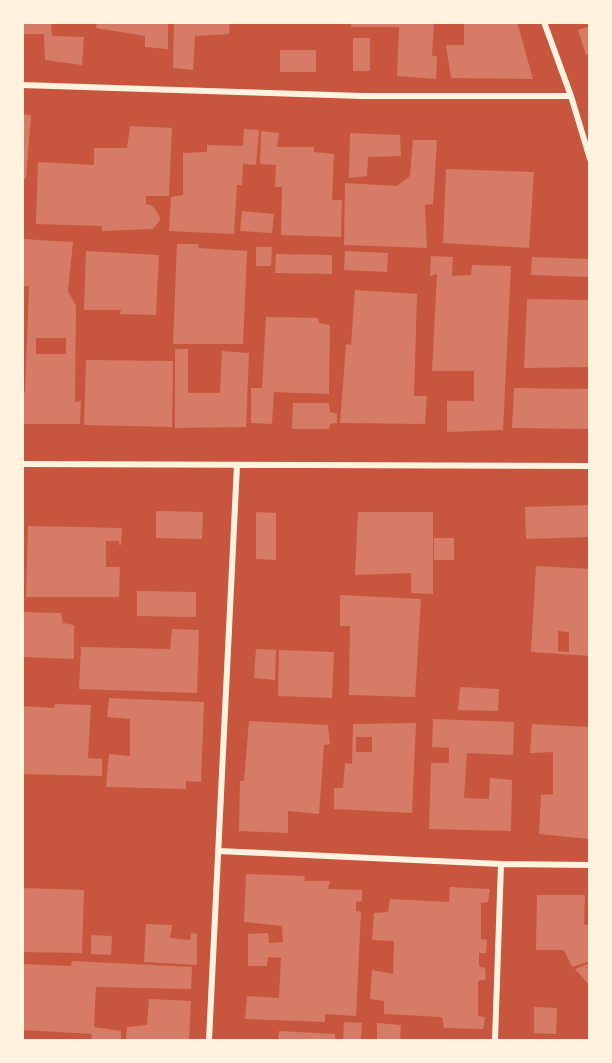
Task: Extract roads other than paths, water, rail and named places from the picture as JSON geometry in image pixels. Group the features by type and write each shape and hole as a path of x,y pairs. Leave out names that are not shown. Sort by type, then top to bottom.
{"street":[{"path":"544,22 571,96 590,159"},
{"path":"22,85 362,96 571,96"},
{"path":"22,464 590,466"},
{"path":"209,1041 237,465"},
{"path":"219,851 501,864 590,865"},
{"path":"495,1041 501,864"}]}
